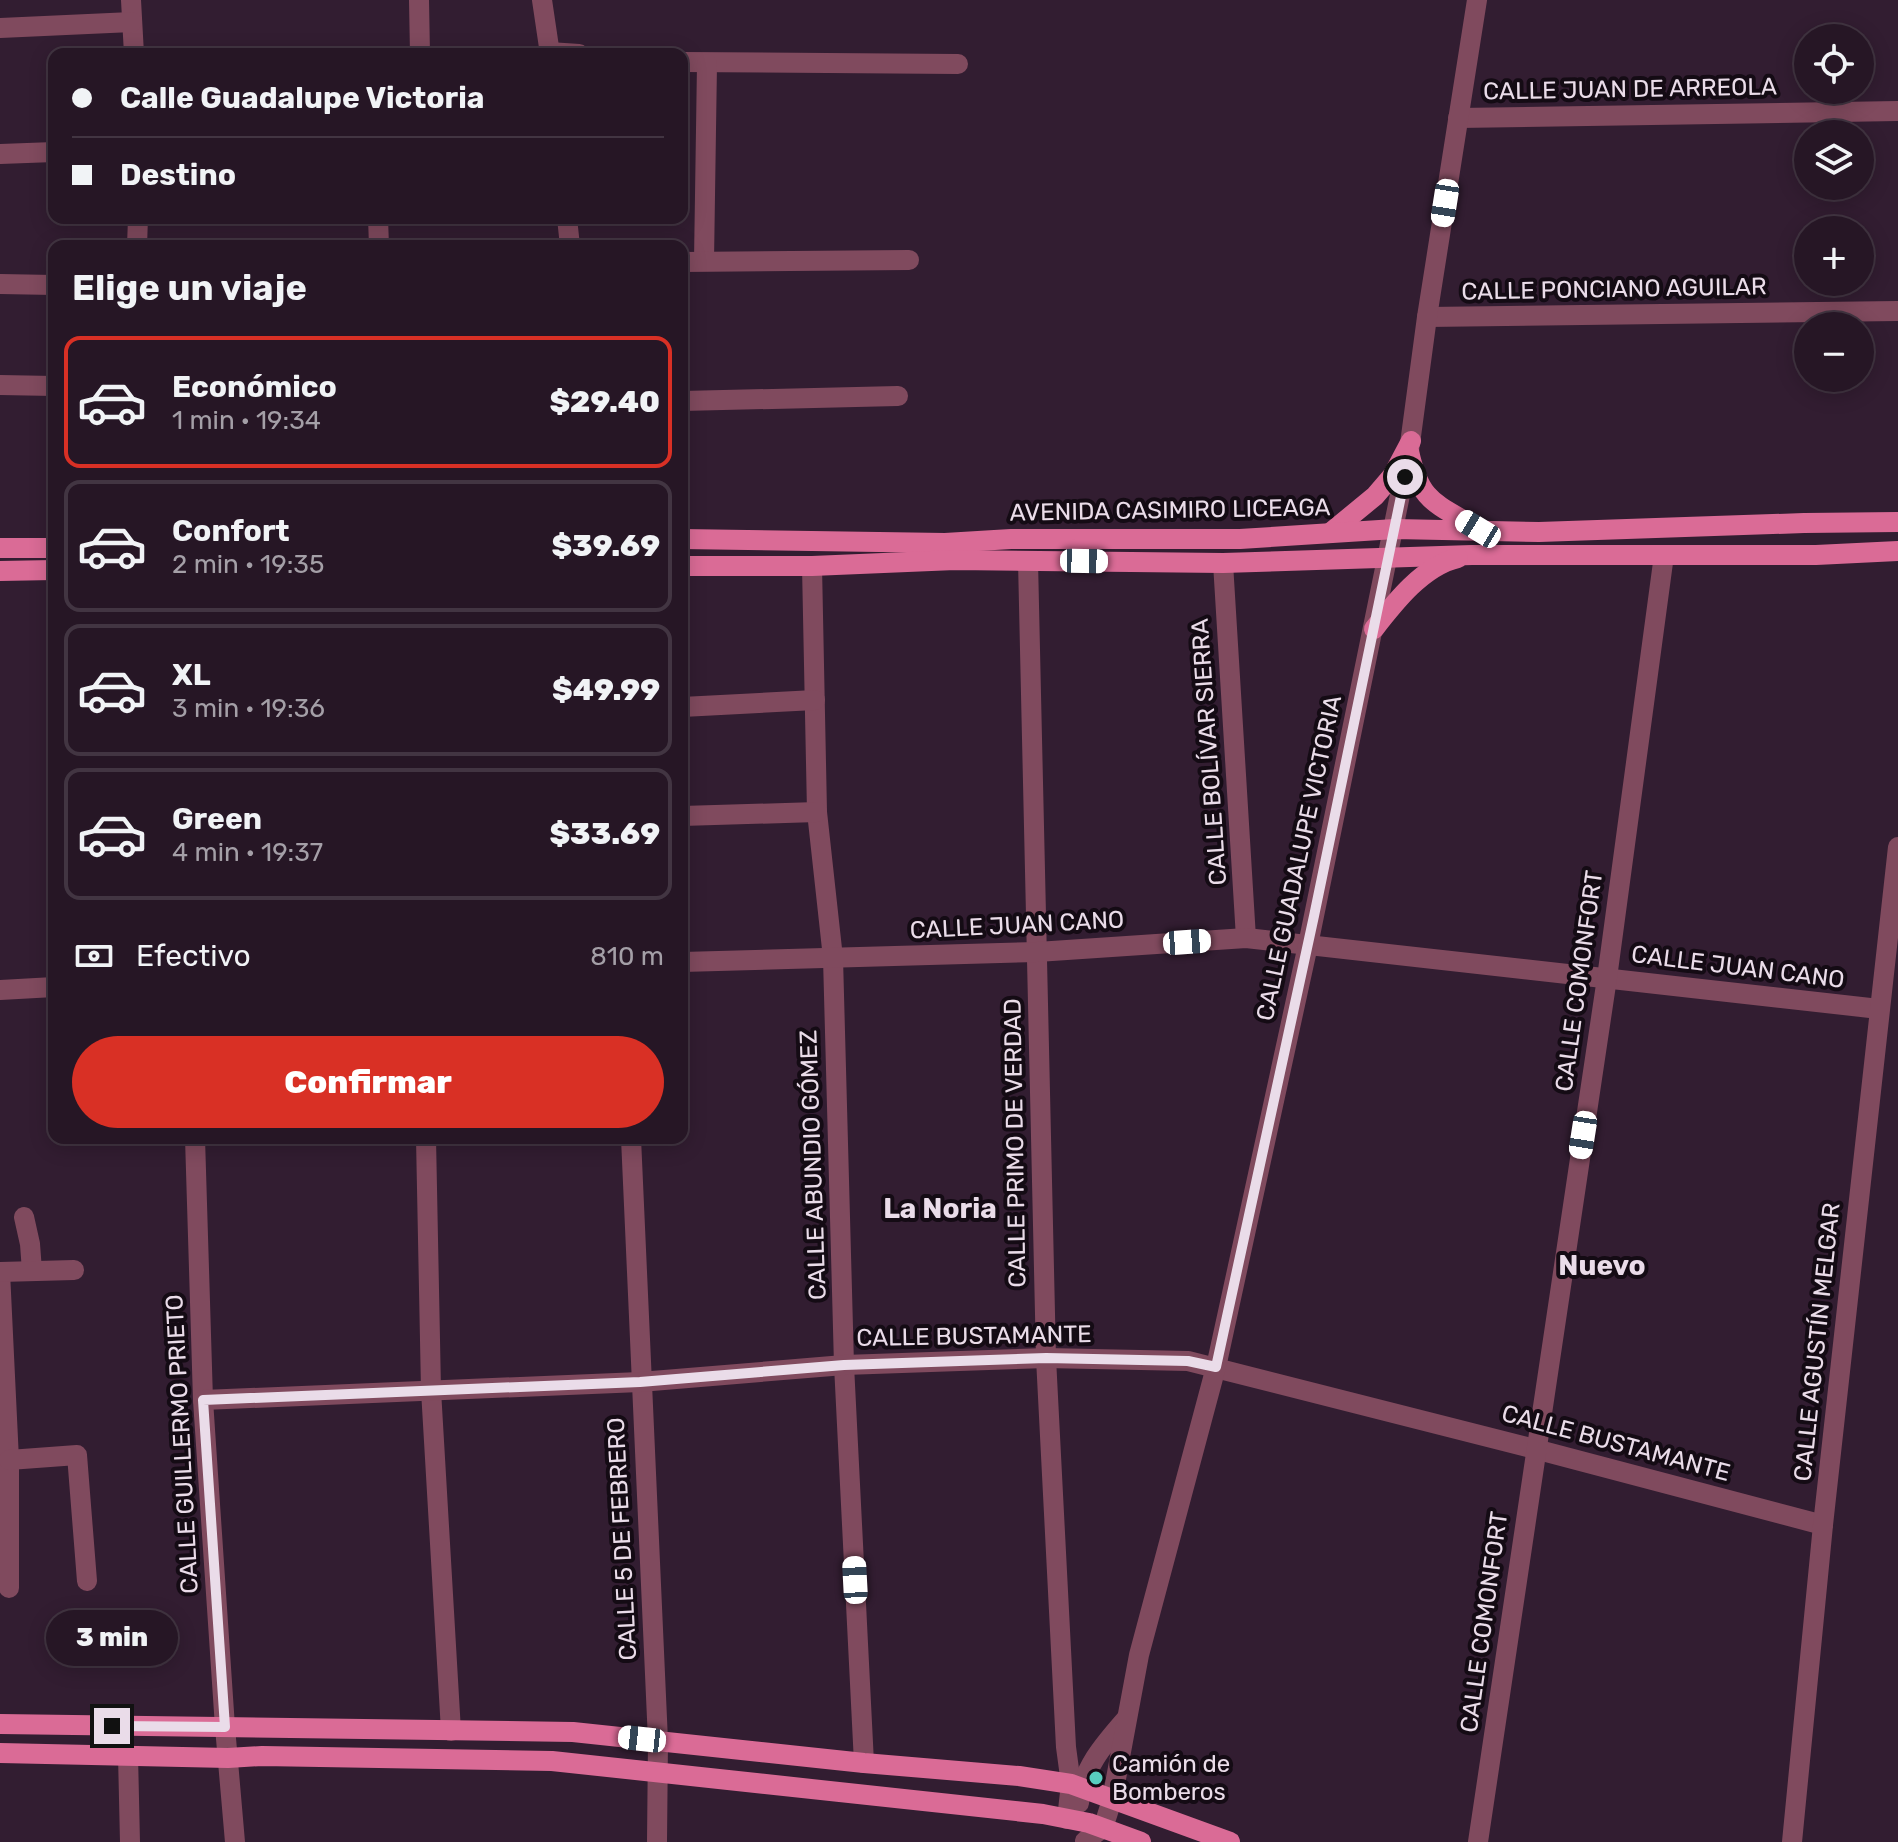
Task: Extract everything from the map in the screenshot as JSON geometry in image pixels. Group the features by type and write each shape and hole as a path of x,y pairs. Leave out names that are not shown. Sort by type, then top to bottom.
{"main road":[{"path":"1410,446 1415,479 1429,499 1478,529"},
{"path":"1330,533 1375,496 1393,475 1410,446"},
{"name":"AVENIDA CASIMIRO LICEAGA","path":"688,539 945,543 1026,538 1240,539 1395,529 1539,532 1898,522"},
{"path":"0,548 48,548"},
{"name":"AVENIDA CASIMIRO LICEAGA","path":"688,566 812,566 955,560 1223,563 1389,556 1816,555 1898,551"},
{"path":"1374,629 1396,599 1417,582 1451,560 1472,555"},
{"path":"0,571 48,570"},
{"path":"0,1724 573,1732 1019,1776 1076,1786 1230,1842"},
{"path":"0,1753 552,1761 1043,1814 1079,1831 1103,1828 1141,1842"}],"street":[{"path":"131,0 134,48"},
{"path":"419,0 420,48"},
{"path":"542,0 548,48"},
{"name":"CALLE GUADALUPE VICTORIA","path":"1103,1828 1112,1800 1139,1655 1216,1367 1395,529 1477,0"},
{"path":"0,28 132,22"},
{"path":"688,62 958,64"},
{"path":"704,261 707,64"},
{"name":"CALLE JUAN DE ARREOLA","path":"1458,118 1898,111"},
{"path":"0,154 48,152"},
{"path":"688,262 909,260"},
{"path":"0,284 48,285"},
{"name":"CALLE PONCIANO AGUILAR","path":"1427,317 1898,311"},
{"path":"0,385 48,386"},
{"path":"688,401 898,396"},
{"name":"CALLE COMONFORT","path":"1478,1842 1607,978 1664,555"},
{"name":"CALLE PRIMO DE VERDAD","path":"1028,561 1046,1358 1066,1747 1076,1786"},
{"name":"CALLE BOLÍVAR SIERRA","path":"1223,563 1246,938"},
{"name":"CALLE ABUNDIO GÓMEZ","path":"812,566 817,812 833,958 844,1365 864,1763"},
{"path":"688,707 815,700"},
{"path":"688,816 817,812"},
{"name":"CALLE AGUSTÍN MELGAR","path":"1792,1842 1823,1525 1898,847"},
{"name":"CALLE JUAN CANO","path":"688,962 1037,952 1246,938 1879,1009"},
{"path":"0,990 48,987"},
{"name":"CALLE GUILLERMO PRIETO","path":"195,1144 203,1400 235,1842"},
{"path":"426,1144 431,1390 451,1731"},
{"name":"CALLE 5 DE FEBRERO","path":"631,1144 658,1741 657,1842"},
{"path":"24,1217 32,1271"},
{"path":"9,1588 9,1460 0,1272 74,1270"},
{"name":"CALLE BUSTAMANTE","path":"203,1400 640,1382 844,1365 1046,1358 1188,1361 1823,1525"},
{"path":"9,1460 77,1455 87,1581"},
{"path":"1079,1831 1076,1786 1099,1749 1126,1719"},
{"path":"128,1755 130,1842"}],"place":[{"name":"Camión de Bomberos","path":"1096,1778"}],"district":[{"name":"La Noria","path":"940,1208"},
{"name":"Nuevo","path":"1602,1265"}],"route":[{"path":"112,1726 225,1727 203,1400 640,1382 844,1365 1046,1358 1188,1361 1216,1367 1405,477"}]}
